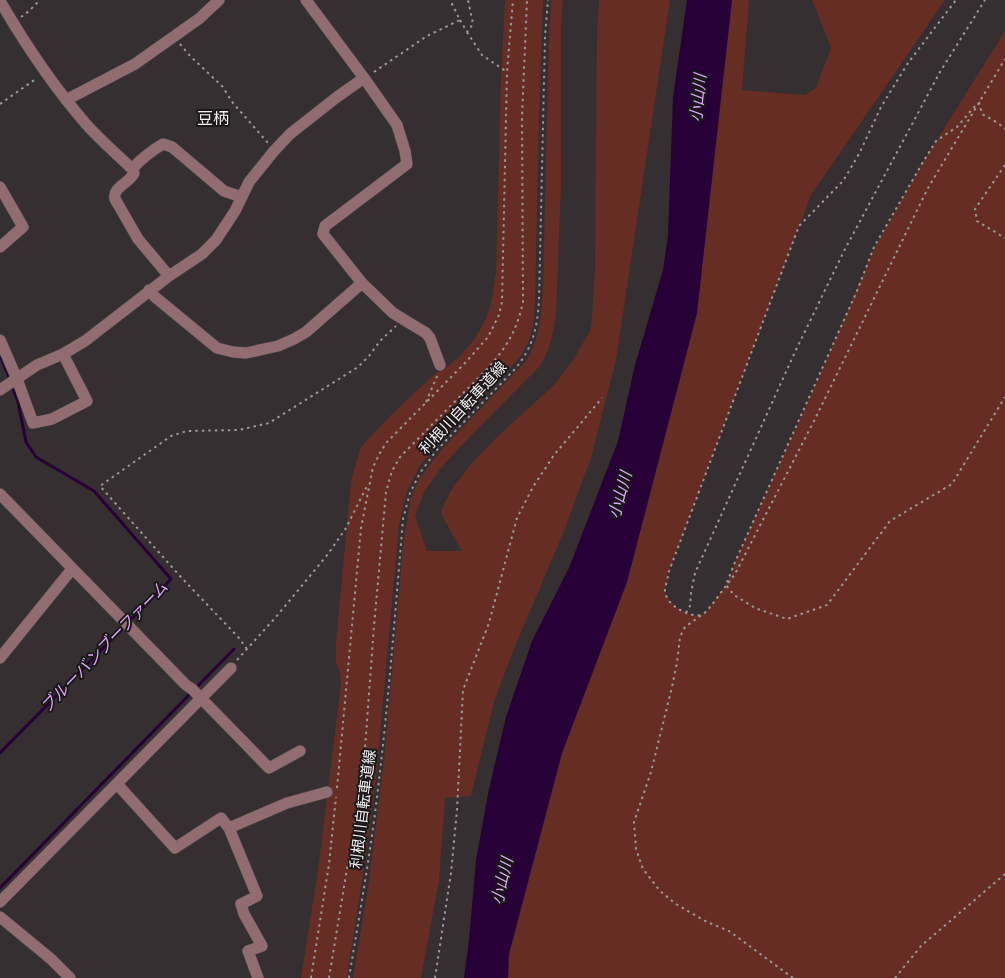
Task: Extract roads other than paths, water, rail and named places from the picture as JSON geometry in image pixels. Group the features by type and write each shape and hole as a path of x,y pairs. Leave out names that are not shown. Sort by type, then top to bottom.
{"street":[{"path":"66,100 135,64 200,18 219,0"},
{"path":"306,0 397,126 405,151 406,164 325,226 323,234 362,283 393,313 430,338 440,364"},
{"path":"0,1 46,73 66,100 86,125 132,169 133,176 116,190 114,194 115,199 138,239 169,276"},
{"path":"0,390 37,365 63,354 84,341 149,290 209,248 235,210 250,182 274,151 290,134 364,78"},
{"path":"132,169 139,161 163,144 172,147 224,191 242,197"},
{"path":"0,187 23,227 0,247"},
{"path":"149,290 217,348 246,354 278,346 306,332 362,283"},
{"path":"0,340 33,423 52,420 87,402 63,354"},
{"path":"0,494 186,686 192,689 269,768 300,751"},
{"path":"0,658 72,569"},
{"path":"0,902 231,668"},
{"path":"117,784 175,848 221,818 229,828 257,896 241,904 244,914 262,946 248,951 258,978"},
{"path":"229,828 287,803 327,792"},
{"path":"0,918 51,959 70,978"}],"water":[{"name":"小山川","path":"687,0 732,0 697,313 627,582 562,753 509,954 508,978 464,978 476,860 489,789 506,717 532,641 569,568 618,441 635,365 663,270 668,235 673,97"}],"waterway":[{"name":"ブルーバンブーファーム","path":"0,355 10,380"},
{"name":"ブルーバンブーファーム","path":"0,753 171,579 94,491 36,457 26,442 18,402 12,386"},
{"path":"0,888 234,649"}],"district":[{"name":"豆柄","path":"213,118"}]}
